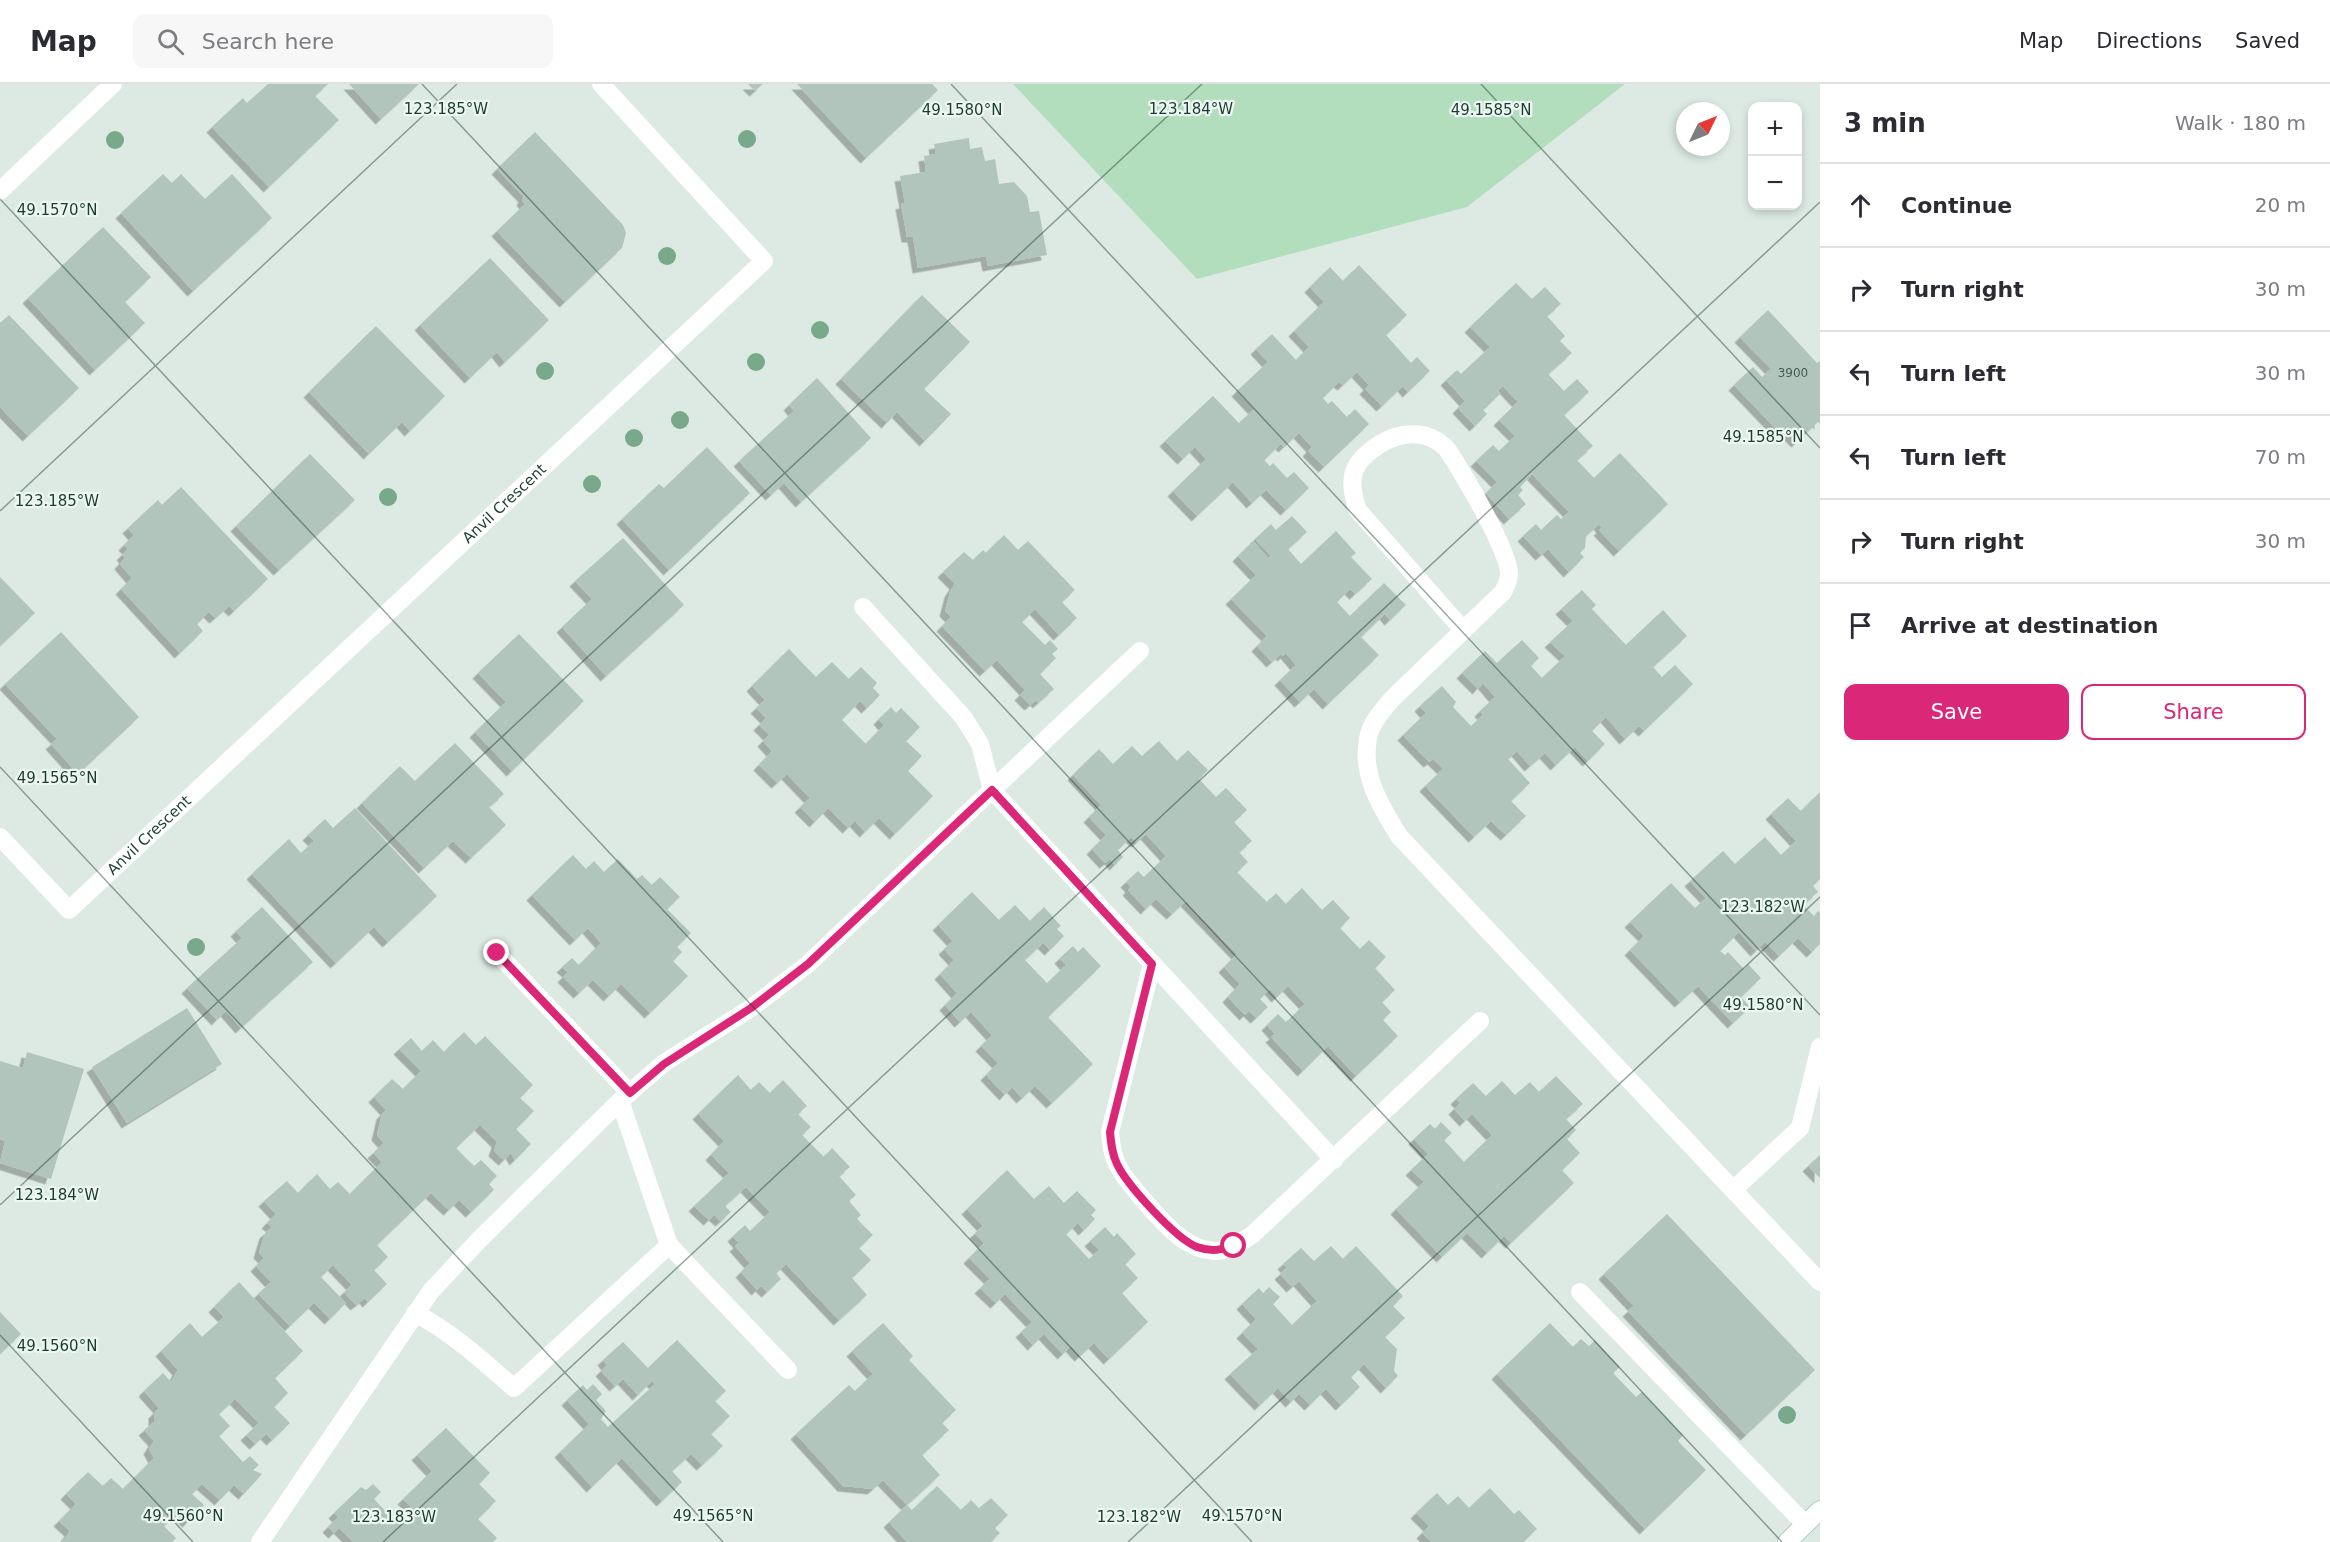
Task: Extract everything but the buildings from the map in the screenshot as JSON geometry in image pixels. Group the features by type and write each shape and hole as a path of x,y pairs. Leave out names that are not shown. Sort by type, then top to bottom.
{"street":[{"path":"0,191 113,84"},
{"name":"Anvil Crescent","path":"0,837 69,910 764,261 601,84"},
{"path":"1463,630 1357,509 1352,487 1354,470 1363,457 1394,436 1411,434 1427,436 1440,442 1447,450 1458,466 1504,554 1510,572 1509,581 1503,592 1392,699 1378,717 1368,738 1369,780 1380,806 1399,836 1820,1282"},
{"path":"863,607 964,718 980,744 992,790 1334,1160"},
{"path":"260,1542 431,1291 478,1241 625,1097 664,1064 751,1008 808,964 1140,651"},
{"path":"497,953 625,1097 669,1245 788,1370"},
{"path":"1152,964 1110,1132 1111,1147 1116,1162 1126,1179 1183,1240 1197,1247 1216,1251 1234,1246 1252,1235 1480,1021"},
{"path":"1733,1190 1800,1128 1820,1047"},
{"path":"416,1313 462,1342 514,1388 669,1245"},
{"path":"1580,1292 1805,1524"},
{"path":"1787,1542 1820,1510"}],"green space":[{"path":"1013,84 1625,84 1467,207 1197,279"}],"route":[{"path":"497,953 630,1093 664,1064 751,1008 808,964 992,790 1152,964 1110,1132 1111,1147 1116,1162 1126,1179 1183,1240 1197,1247 1216,1251 1234,1246"}]}
